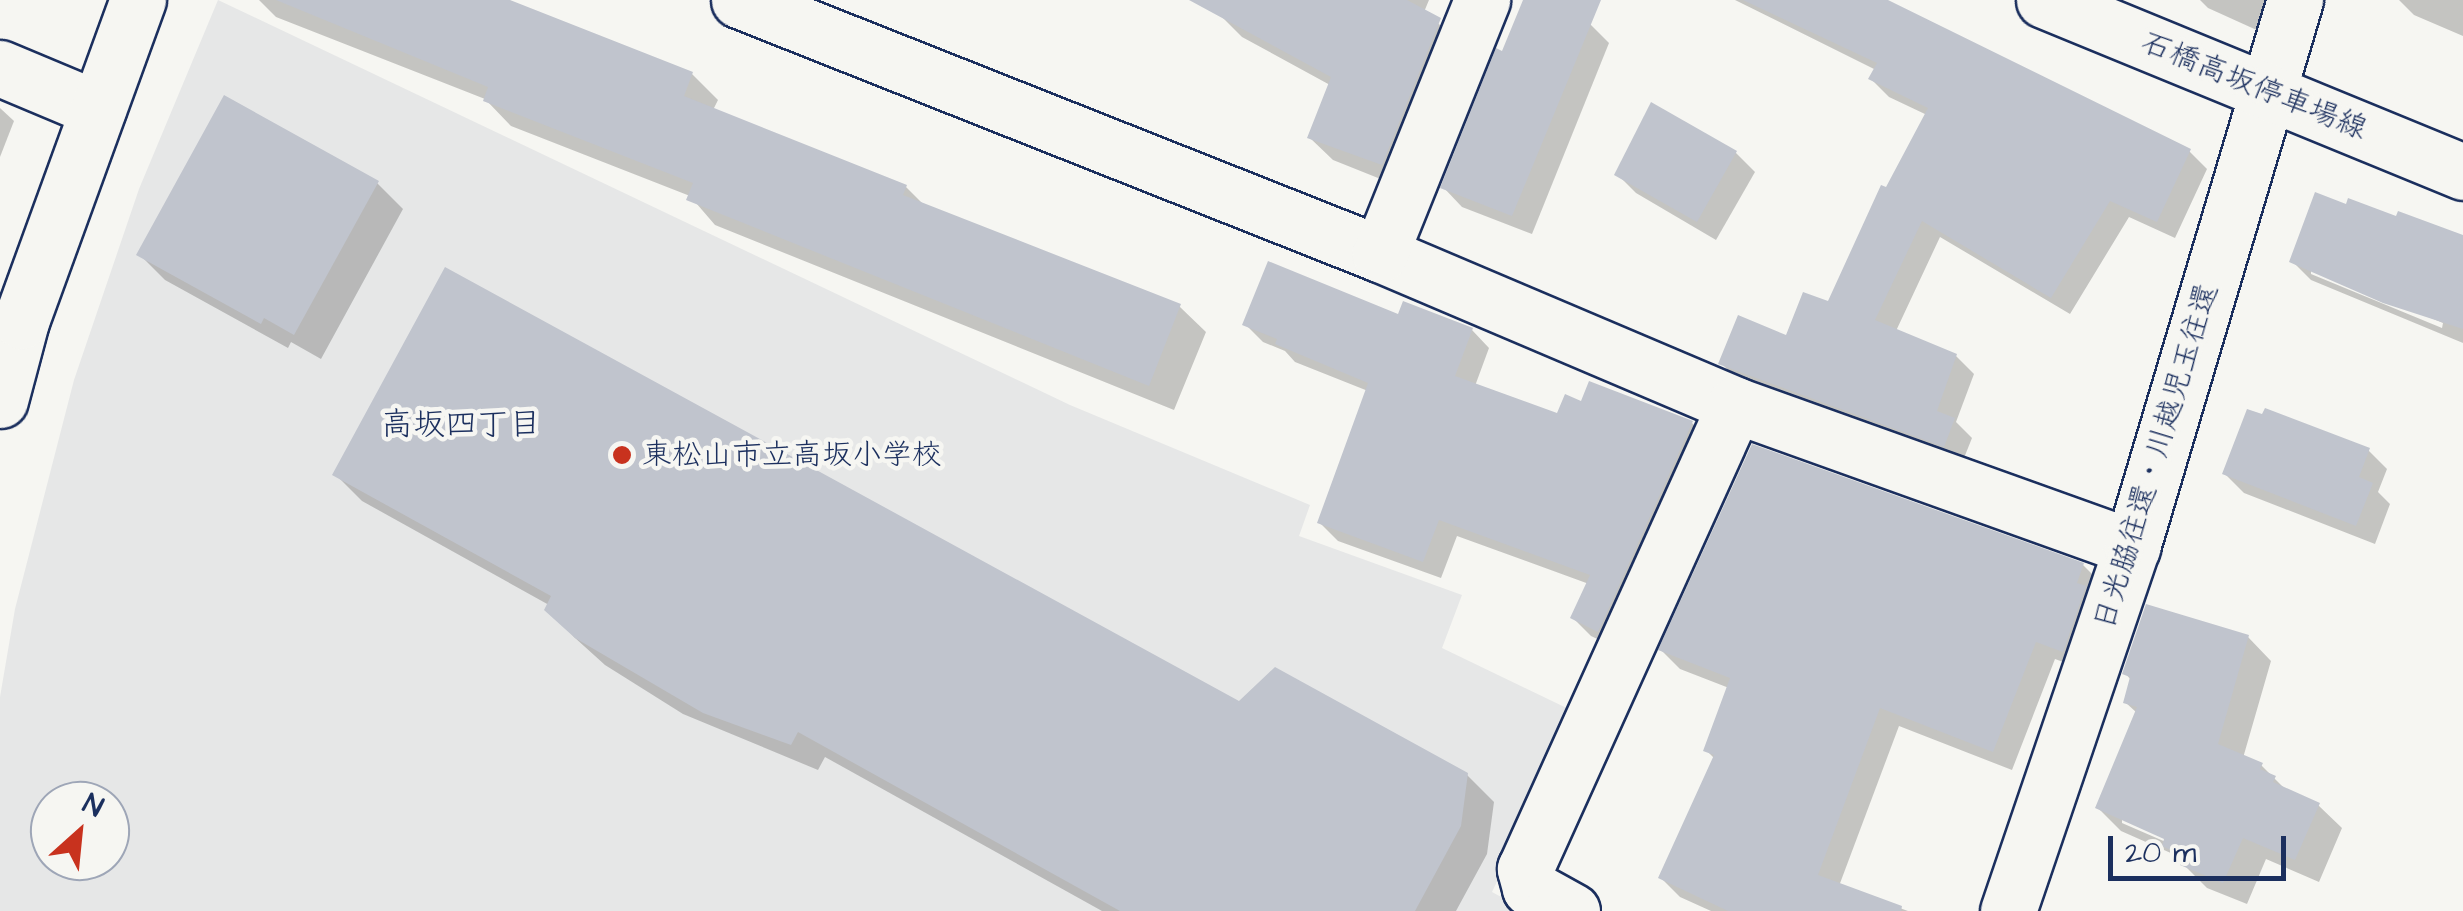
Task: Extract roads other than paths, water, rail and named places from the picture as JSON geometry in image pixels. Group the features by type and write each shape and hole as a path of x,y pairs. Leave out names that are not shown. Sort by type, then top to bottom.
{"street":[{"path":"0,400 21,321 138,0"},
{"path":"740,0 1380,254 1734,404 2132,548"},
{"path":"1380,254 1482,0"},
{"name":"石橋高坂停車場線","path":"2044,0 2463,172"},
{"name":"日光脇往還・川越児玉往還","path":"2008,911 2132,548 2295,0"},
{"path":"0,68 98,108"},
{"path":"1572,911 1530,888 1525,869 1734,404"}],"place":[{"name":"東松山市立高坂小学校","path":"622,455"}],"district":[{"name":"高坂四丁目","path":"461,425"}]}
